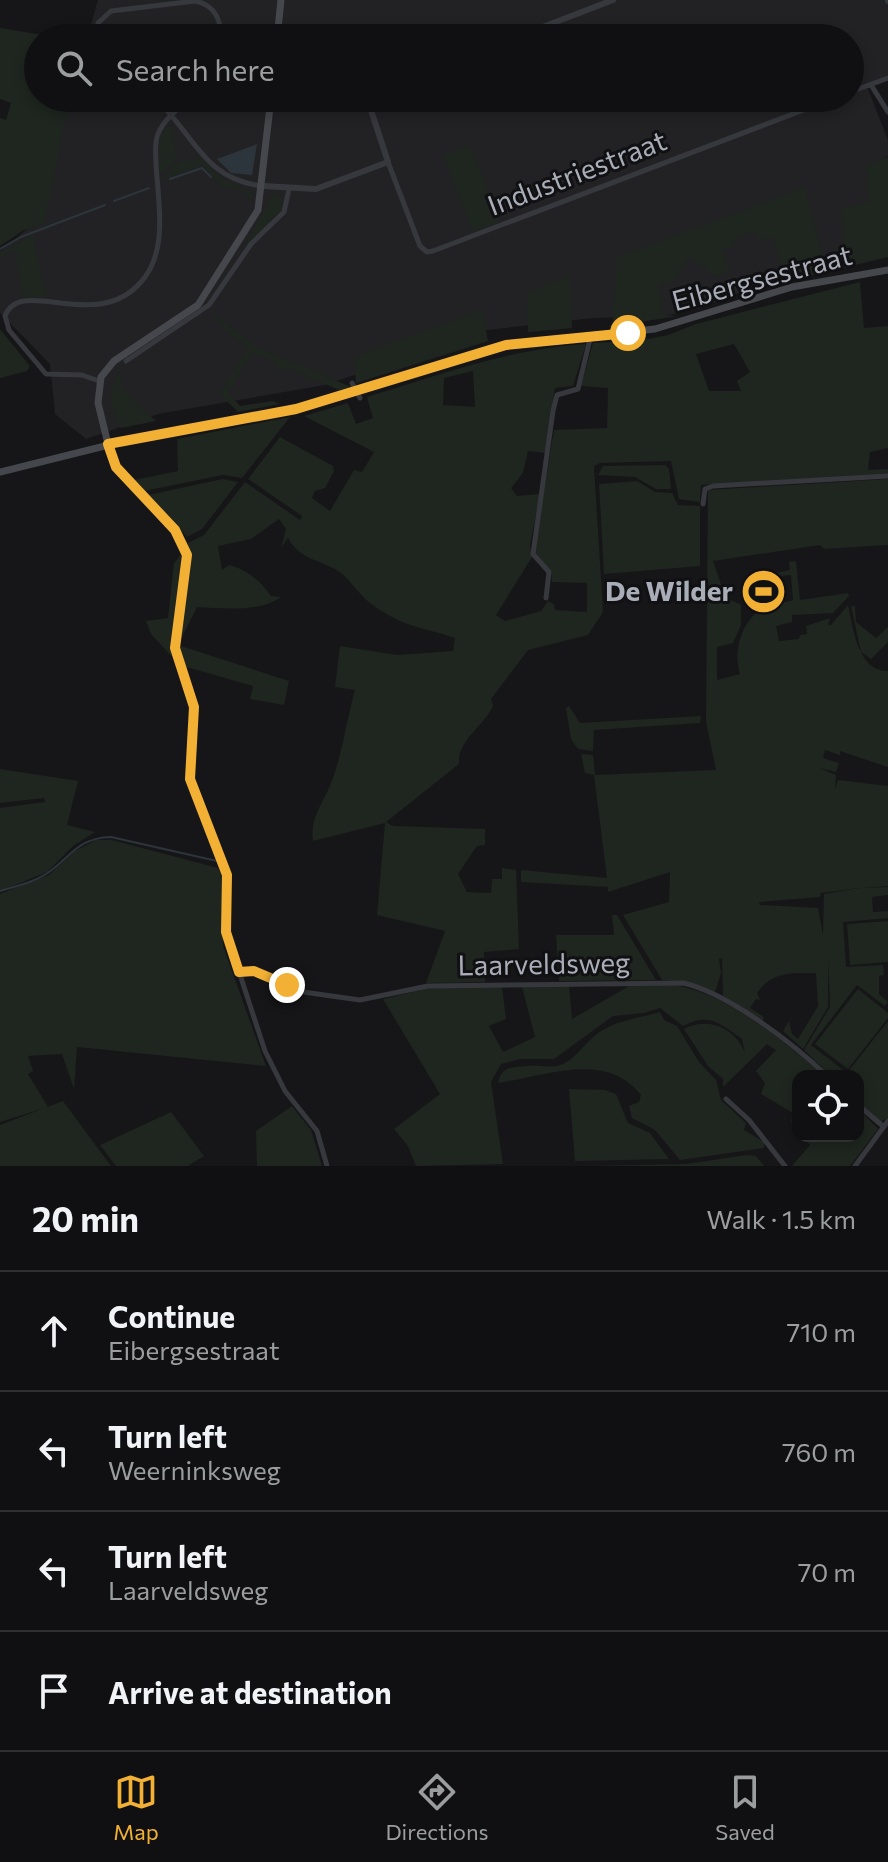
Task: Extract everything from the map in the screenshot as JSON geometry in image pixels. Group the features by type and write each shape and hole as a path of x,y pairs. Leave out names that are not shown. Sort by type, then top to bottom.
{"main road":[{"path":"278,24 281,0"},
{"path":"108,444 98,403 99,381 114,361 204,298 254,218 263,186 270,112"},
{"name":"Eibergsestraat","path":"0,472 108,444 359,396 506,345 655,329 777,291 886,271"}],"street":[{"path":"548,24 613,0"},
{"path":"98,24 111,11 195,1 205,3 216,14 218,24"},
{"path":"864,87 888,78"},
{"path":"871,85 888,112"},
{"path":"99,381 87,375 46,374 9,330 2,316 10,305 21,300 84,306 107,304 127,295 143,280 151,269 158,243 155,141 173,112"},
{"name":"Industriestraat","path":"372,112 420,246 427,252 798,112"},
{"path":"171,114 221,175 242,184 316,189 388,162"},
{"path":"126,361 209,305 251,244 284,212 289,189"},
{"path":"546,598 549,572 533,554 553,411 557,395 578,389 591,335"},
{"path":"352,383 359,396"},
{"path":"108,444 116,467 175,530 187,555 175,648 194,707 190,779 227,875 226,932 273,1072 317,1131 327,1166"},
{"path":"703,504 705,489 713,486 888,476"},
{"name":"Laarveldsweg","path":"239,972 254,971 303,992 360,1000 428,986 683,983 708,992 736,1009 800,1052 820,1070"},
{"path":"726,1099 749,1120 785,1166"},
{"path":"864,1110 884,1127"},
{"path":"855,1166 888,1121"}],"shaded area":[{"path":"98,0 888,0 888,76 866,84 888,140 888,156 873,164 881,254 794,271 698,309 665,316 593,318 487,330 325,385 158,414 86,439 55,414 50,364 0,313 0,251 37,221 67,112 864,112 864,24 91,24"},
{"path":"0,28 24,32 24,112 67,112 44,224 24,230 0,246 0,118 6,120 11,103 0,99"},
{"path":"171,126 177,159 159,176 159,139 165,128"},
{"path":"257,144 252,175 231,173 217,159"},
{"path":"470,145 500,222 473,232 443,155"},
{"path":"888,157 888,257 789,281 772,237 759,241 755,232 734,238 736,245 722,250 730,272 716,276 689,257 671,283 658,284 663,315 678,316 608,327 613,324 616,258 805,187 825,266 847,262 841,209 870,202 866,165"},
{"path":"203,159 221,178 251,192 254,202 244,192 220,185 202,165 162,180 179,161"},
{"path":"274,193 282,198 282,209 242,250"},
{"path":"33,235 47,298 23,297 14,249 0,258 0,253"},
{"path":"570,276 572,328 528,332 527,293"},
{"path":"860,282 864,328 888,326 888,448 870,452 868,470 888,469 888,474 701,485 700,502 679,499 671,461 600,463 594,466 603,612 588,635 528,650 491,699 493,706 466,741 459,764 386,822 393,826 485,829 485,845 477,846 458,874 467,892 491,893 492,879 502,879 502,868 516,870 519,949 484,952 485,982 426,983 445,931 377,915 385,823 313,841 312,833 337,764 355,690 335,687 340,646 397,655 453,651 455,638 412,625 382,611 365,599 339,571 302,554 288,538 281,548 286,529 279,519 251,539 218,546 222,570 229,565 241,569 258,581 271,596 281,597 251,607 197,607 178,645 188,543 204,535 245,482 300,520 302,516 248,479 280,437 333,466 334,471 325,488 315,491 312,498 330,511 354,470 362,472 374,452 304,416 348,403 356,424 373,418 367,397 502,357 586,344 573,386 555,388 546,453 528,451 523,473 511,488 517,496 540,494 530,545 532,557 496,615 505,621 541,611 548,601 554,604 555,610 587,612 587,583 552,582 551,572 534,551 554,430 607,428 608,388 581,386 593,343 638,341 668,335 696,324","holes":["734,344 750,372 737,381 741,391 709,391 696,354","473,371 475,407 443,405 444,378"]},
{"path":"209,310 256,347 351,387 339,390 287,367 281,371 273,361 253,352 228,392 240,406 273,401 280,404 238,412 220,394 248,347 226,331"},
{"path":"482,310 488,341 356,383 354,357"},
{"path":"0,329 30,366 27,371 0,378"},
{"path":"121,370 121,388 156,421 121,428 111,399 113,384"},
{"path":"290,417 242,478 223,475 144,491 134,480 178,471 177,439"},
{"path":"665,465 669,469 671,489 656,489 635,477 598,475 603,466"},
{"path":"223,479 238,482 202,529 187,537 148,495"},
{"path":"888,479 888,545 824,549 820,545 713,561 723,590 730,590 731,600 741,605 741,625 733,643 717,647 717,680 740,674 739,645 752,617 768,606 793,600 791,575 777,576 776,573 790,570 789,562 796,561 800,600 848,593 849,596 833,613 792,615 792,622 776,626 779,641 799,639 800,635 807,634 806,626 830,618 828,625 831,625 848,605 863,657 878,669 888,671 888,767 840,751 840,755 825,750 823,758 839,763 836,772 819,768 836,775 835,789 838,780 888,786 888,886 861,888 888,887 888,895 872,897 873,912 888,911 888,918 843,922 846,967 883,965 884,975 879,976 879,994 888,1002 885,1006 857,985 811,1045 843,1070 825,1070 804,1050 830,1007 828,958 828,1007 803,1049 783,1031 789,1021 792,1034 798,1039 818,1006 816,973 783,975 763,986 757,993 760,1000 756,999 750,1008 764,1017 762,1022 723,996 722,958 719,959 721,973 715,992 686,982 662,980 623,915 669,902 670,872 608,892 608,887 521,882 521,870 607,878 594,775 585,773 581,754 593,755 595,775 716,770 706,722 708,490","holes":["860,888 824,894 823,935 818,908 760,905 759,902 820,897 821,893"]},
{"path":"637,481 655,492 672,493 678,505 700,506 700,566 604,574 599,484"},
{"path":"182,553 172,632 175,660 151,634 146,621 168,618 174,563"},
{"path":"851,606 855,606 856,622 876,638 888,627 888,642 871,659 861,652"},
{"path":"178,645 289,681 284,705 250,699 253,686 183,666"},
{"path":"569,706 580,723 701,716 700,723 594,730 593,751 578,749 571,739 566,708"},
{"path":"0,769 78,781 67,825 95,832 73,846 47,872 0,891 0,808 45,802 44,798 0,803"},
{"path":"96,840 112,840 218,868 222,876 223,946 266,1066 77,1047 74,1089 62,1054 28,1056 33,1071 28,1074 48,1107 0,1122 0,894 49,875 75,851"},
{"path":"612,915 617,915 656,980 559,981 556,935 614,935"},
{"path":"888,921 888,962 850,965 847,924"},
{"path":"631,985 673,985 723,1002 760,1024 817,1070 792,1070 792,1112 761,1094 765,1083 756,1071 776,1050 767,1044 723,1087 723,1079 708,1066 684,1029 703,1024 720,1027 735,1037 745,1053 742,1039 721,1025 701,1020 683,1026 660,1008 613,1016 554,1059 520,1059 501,1064 491,1082 503,1164 416,1166 408,1146 394,1129 440,1094 383,999 429,988 502,987 506,1019 489,1026 503,1052 535,1037 522,987 569,986 572,1019"},
{"path":"858,989 888,1013 888,1018 848,1069 815,1044"},
{"path":"660,1012 664,1020 677,1026 699,1062 716,1080 721,1100 746,1123 744,1130 764,1142 764,1148 680,1160 655,1130 632,1118 629,1106 639,1102 641,1095 627,1081 611,1073 574,1070 498,1083 502,1073 508,1069 563,1064 608,1027"},
{"path":"888,1021 888,1118 880,1122 864,1108 864,1070 849,1070"},
{"path":"569,1089 605,1090 616,1094 628,1123 650,1133 669,1159 575,1161"},
{"path":"63,1101 111,1166 0,1166 0,1125"},
{"path":"292,1106 311,1130 322,1166 257,1166 256,1131"},
{"path":"171,1112 204,1156 188,1166 116,1166 100,1145"},
{"path":"864,1115 878,1129 850,1166 792,1166 810,1145 808,1142 864,1142"},
{"path":"756,1156 764,1166 593,1166 686,1164"}],"waterway":[{"path":"170,179 202,168 211,177"},
{"path":"114,201 149,188"},
{"path":"0,249 21,237 105,205"},
{"path":"0,891 41,877 79,847 101,838 111,837 217,861"}],"place":[{"name":"De Wilder","path":"764,591"}],"route":[{"path":"287,985 254,971 239,972 229,945 226,932 227,875 203,820 190,779 194,707 192,692 175,648 187,555 175,530 146,495 116,467 108,444 296,409 358,393 506,345 558,337 628,333"}]}
